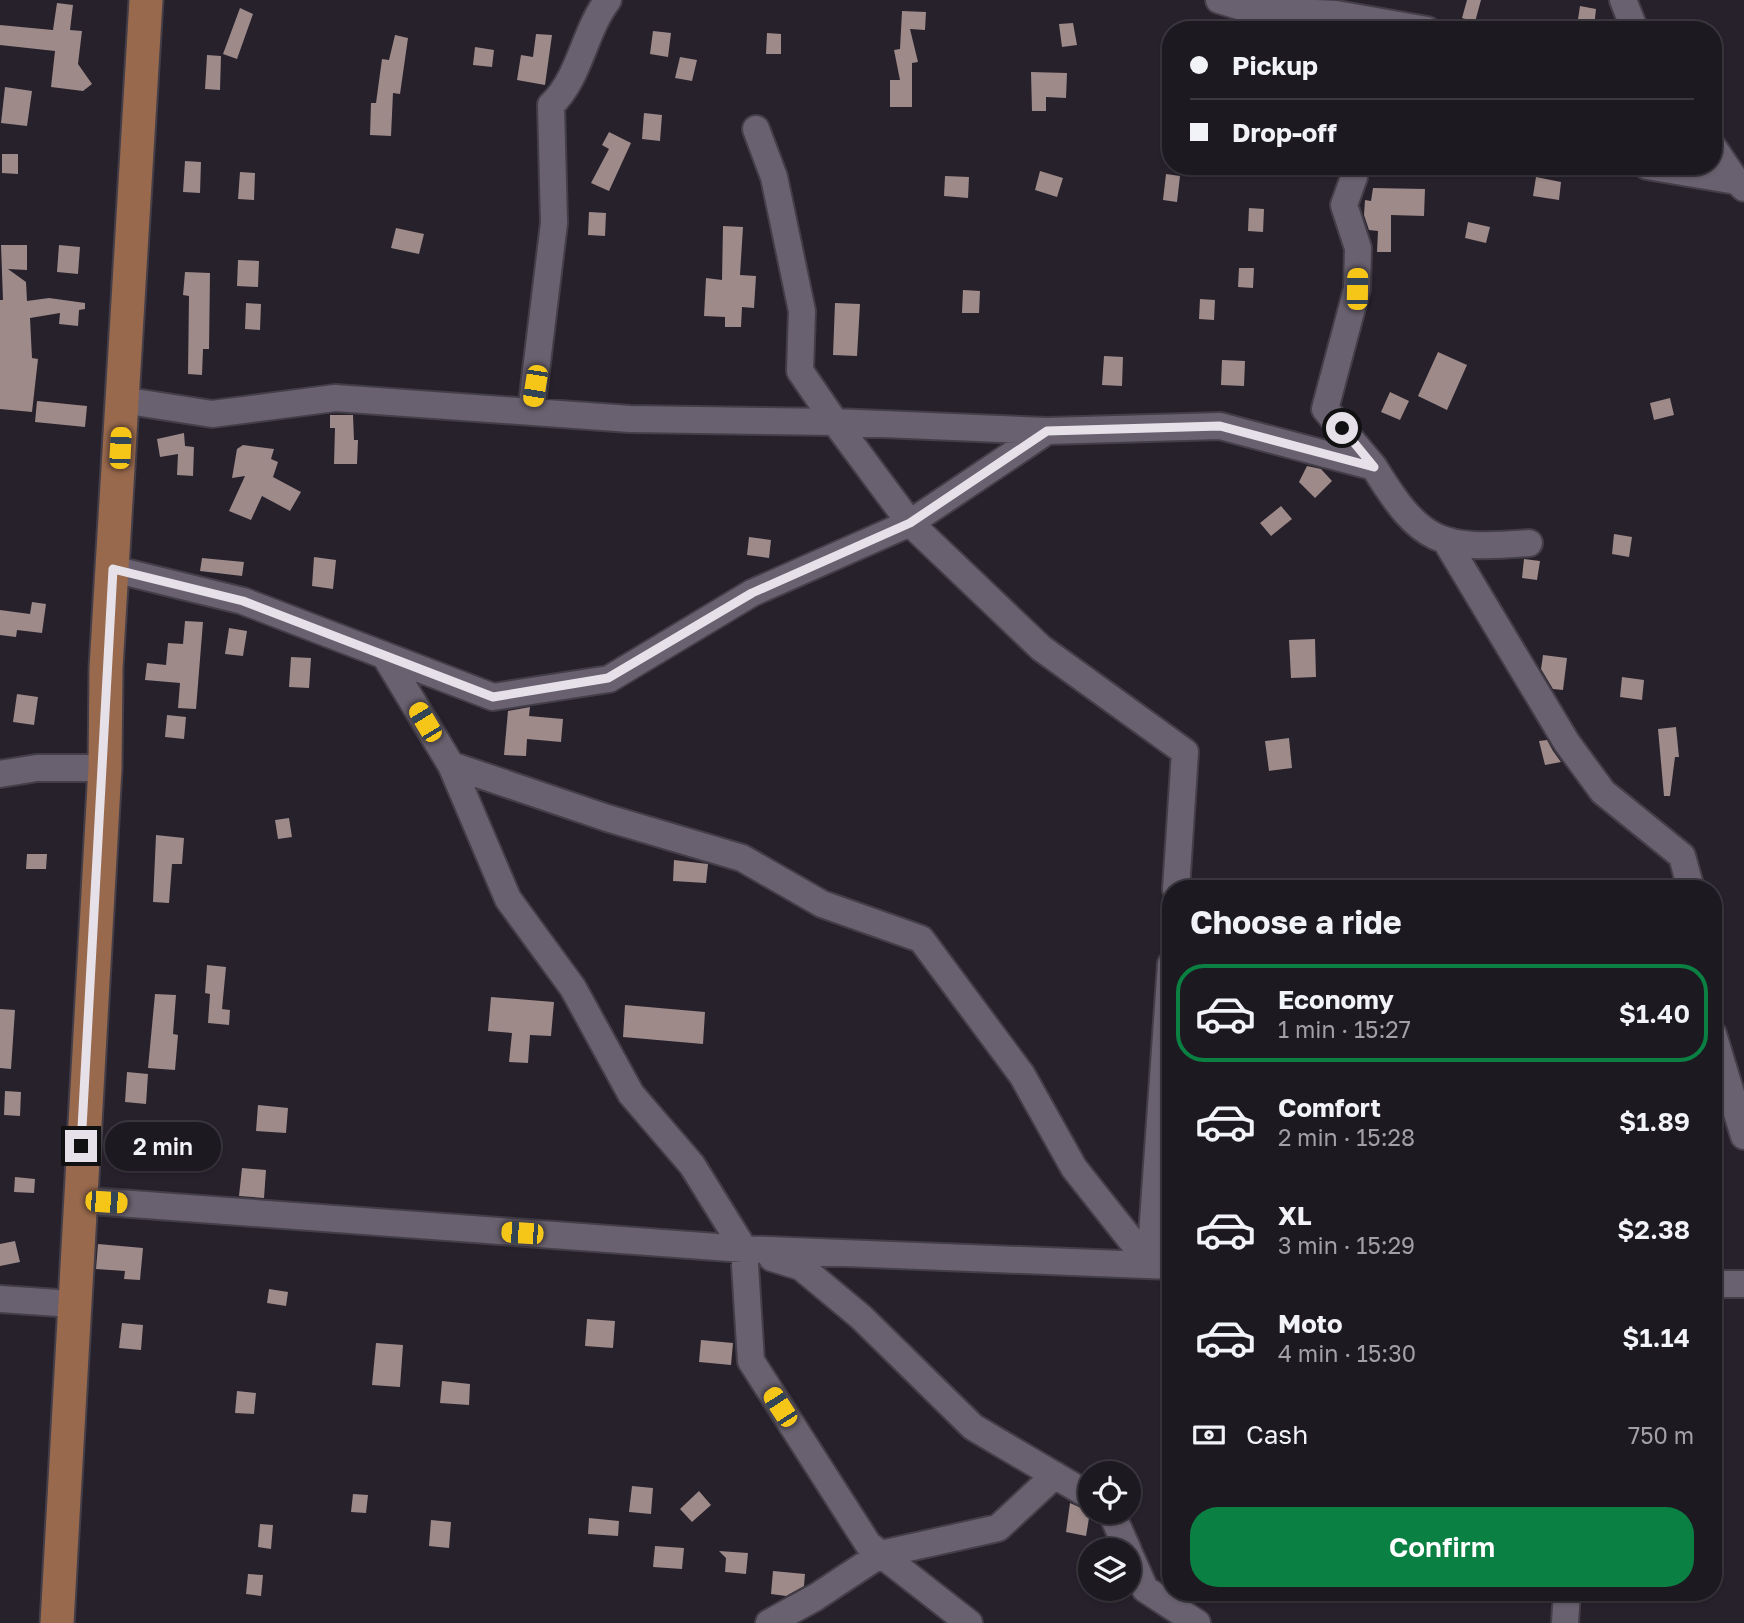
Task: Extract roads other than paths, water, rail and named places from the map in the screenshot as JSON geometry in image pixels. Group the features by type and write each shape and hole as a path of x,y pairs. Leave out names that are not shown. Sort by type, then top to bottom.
{"main road":[{"path":"57,1623 78,1200 104,768 106,668 146,0"}],"street":[{"path":"531,412 554,223 551,105 563,93 597,15 608,0"},
{"path":"1219,0 1252,9 1327,21"},
{"path":"1623,0 1631,21"},
{"path":"1252,9 1271,21"},
{"path":"756,129 774,177 802,311 800,371 910,523 1041,648 1185,752 1177,880"},
{"path":"1722,159 1740,184"},
{"path":"1694,175 1740,184"},
{"path":"1354,177 1344,205 1358,247 1357,289 1325,409 1374,467 1393,499 1416,524 1447,543 1478,547 1528,543"},
{"path":"122,400 212,414 335,398 630,419 835,422 1047,431 1220,426 1374,467"},
{"path":"113,569 243,601 493,697 608,678 752,593 910,523 1047,431"},
{"path":"1447,543 1567,743 1604,792 1682,856 1688,880"},
{"path":"385,656 451,765 508,900 573,988 631,1094 692,1164 744,1249 751,1361 868,1544 969,1623"},
{"path":"451,765 607,818 742,858 822,904 921,939 1022,1075 1074,1168 1160,1265"},
{"path":"0,774 37,768 104,768"},
{"path":"1722,1064 1744,1136"},
{"path":"78,1200 744,1249 1160,1265"},
{"path":"1160,1265 1162,1210"},
{"path":"744,1249 801,1267 861,1317 973,1427 1078,1489"},
{"path":"1722,1284 1744,1284"},
{"path":"0,1299 73,1304"},
{"path":"769,1623 816,1597 881,1554 998,1528 1055,1475"},
{"path":"1141,1580 1145,1589 1162,1600"},
{"path":"1163,1601 1197,1623"},
{"path":"1565,1623 1566,1601"}]}
